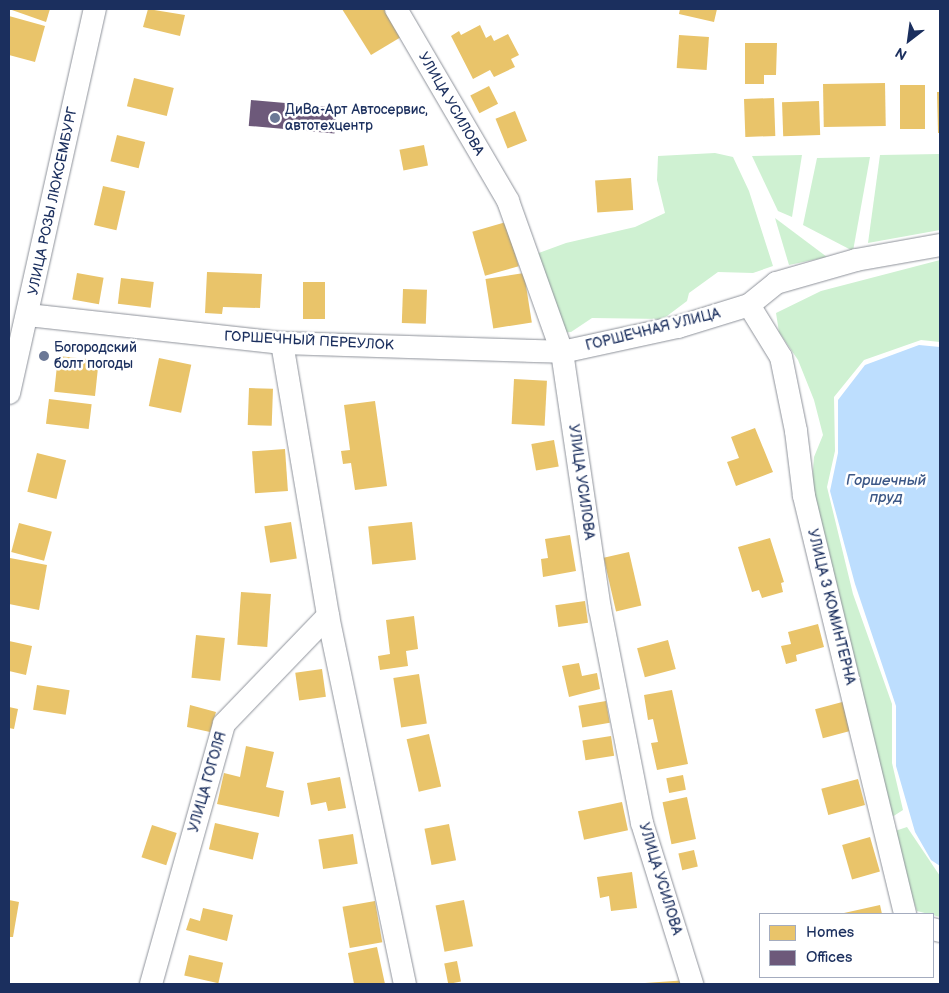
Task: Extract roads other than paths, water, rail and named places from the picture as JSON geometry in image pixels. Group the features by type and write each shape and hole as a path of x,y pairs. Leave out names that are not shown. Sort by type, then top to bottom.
{"street":[{"name":"УЛИЦА РОЗЫ ЛЮКСЕМБУРГ","path":"9,393 95,9"},
{"name":"УЛИЦА УСИЛОВА","path":"396,9 508,201 562,352 600,609 640,813 692,984"},
{"name":"ГОРШЕЧНАЯ УЛИЦА","path":"562,352 678,327 749,305 776,283 856,260 940,245"},
{"name":"УЛИЦА 3 КОМИНТЕРНА","path":"749,305 781,358 796,430 804,496 905,913"},
{"name":"ГОРШЕЧНЫЙ ПЕРЕУЛОК","path":"28,315 282,343 562,352"},
{"path":"282,343 328,616 404,984"},
{"name":"УЛИЦА ГОГОЛЯ","path":"151,984 224,724 328,616"}],"water":[{"name":"Горшечный пруд","path":"919,345 940,347 940,866 931,860 915,832 896,766 896,706 855,584 830,491 838,453 838,400 865,365"}],"place":[{"name":"ДиВа-Арт Автосервис, автотехцентр","path":"275,118"},
{"name":"Богородский болт погоды","path":"44,356"}]}
